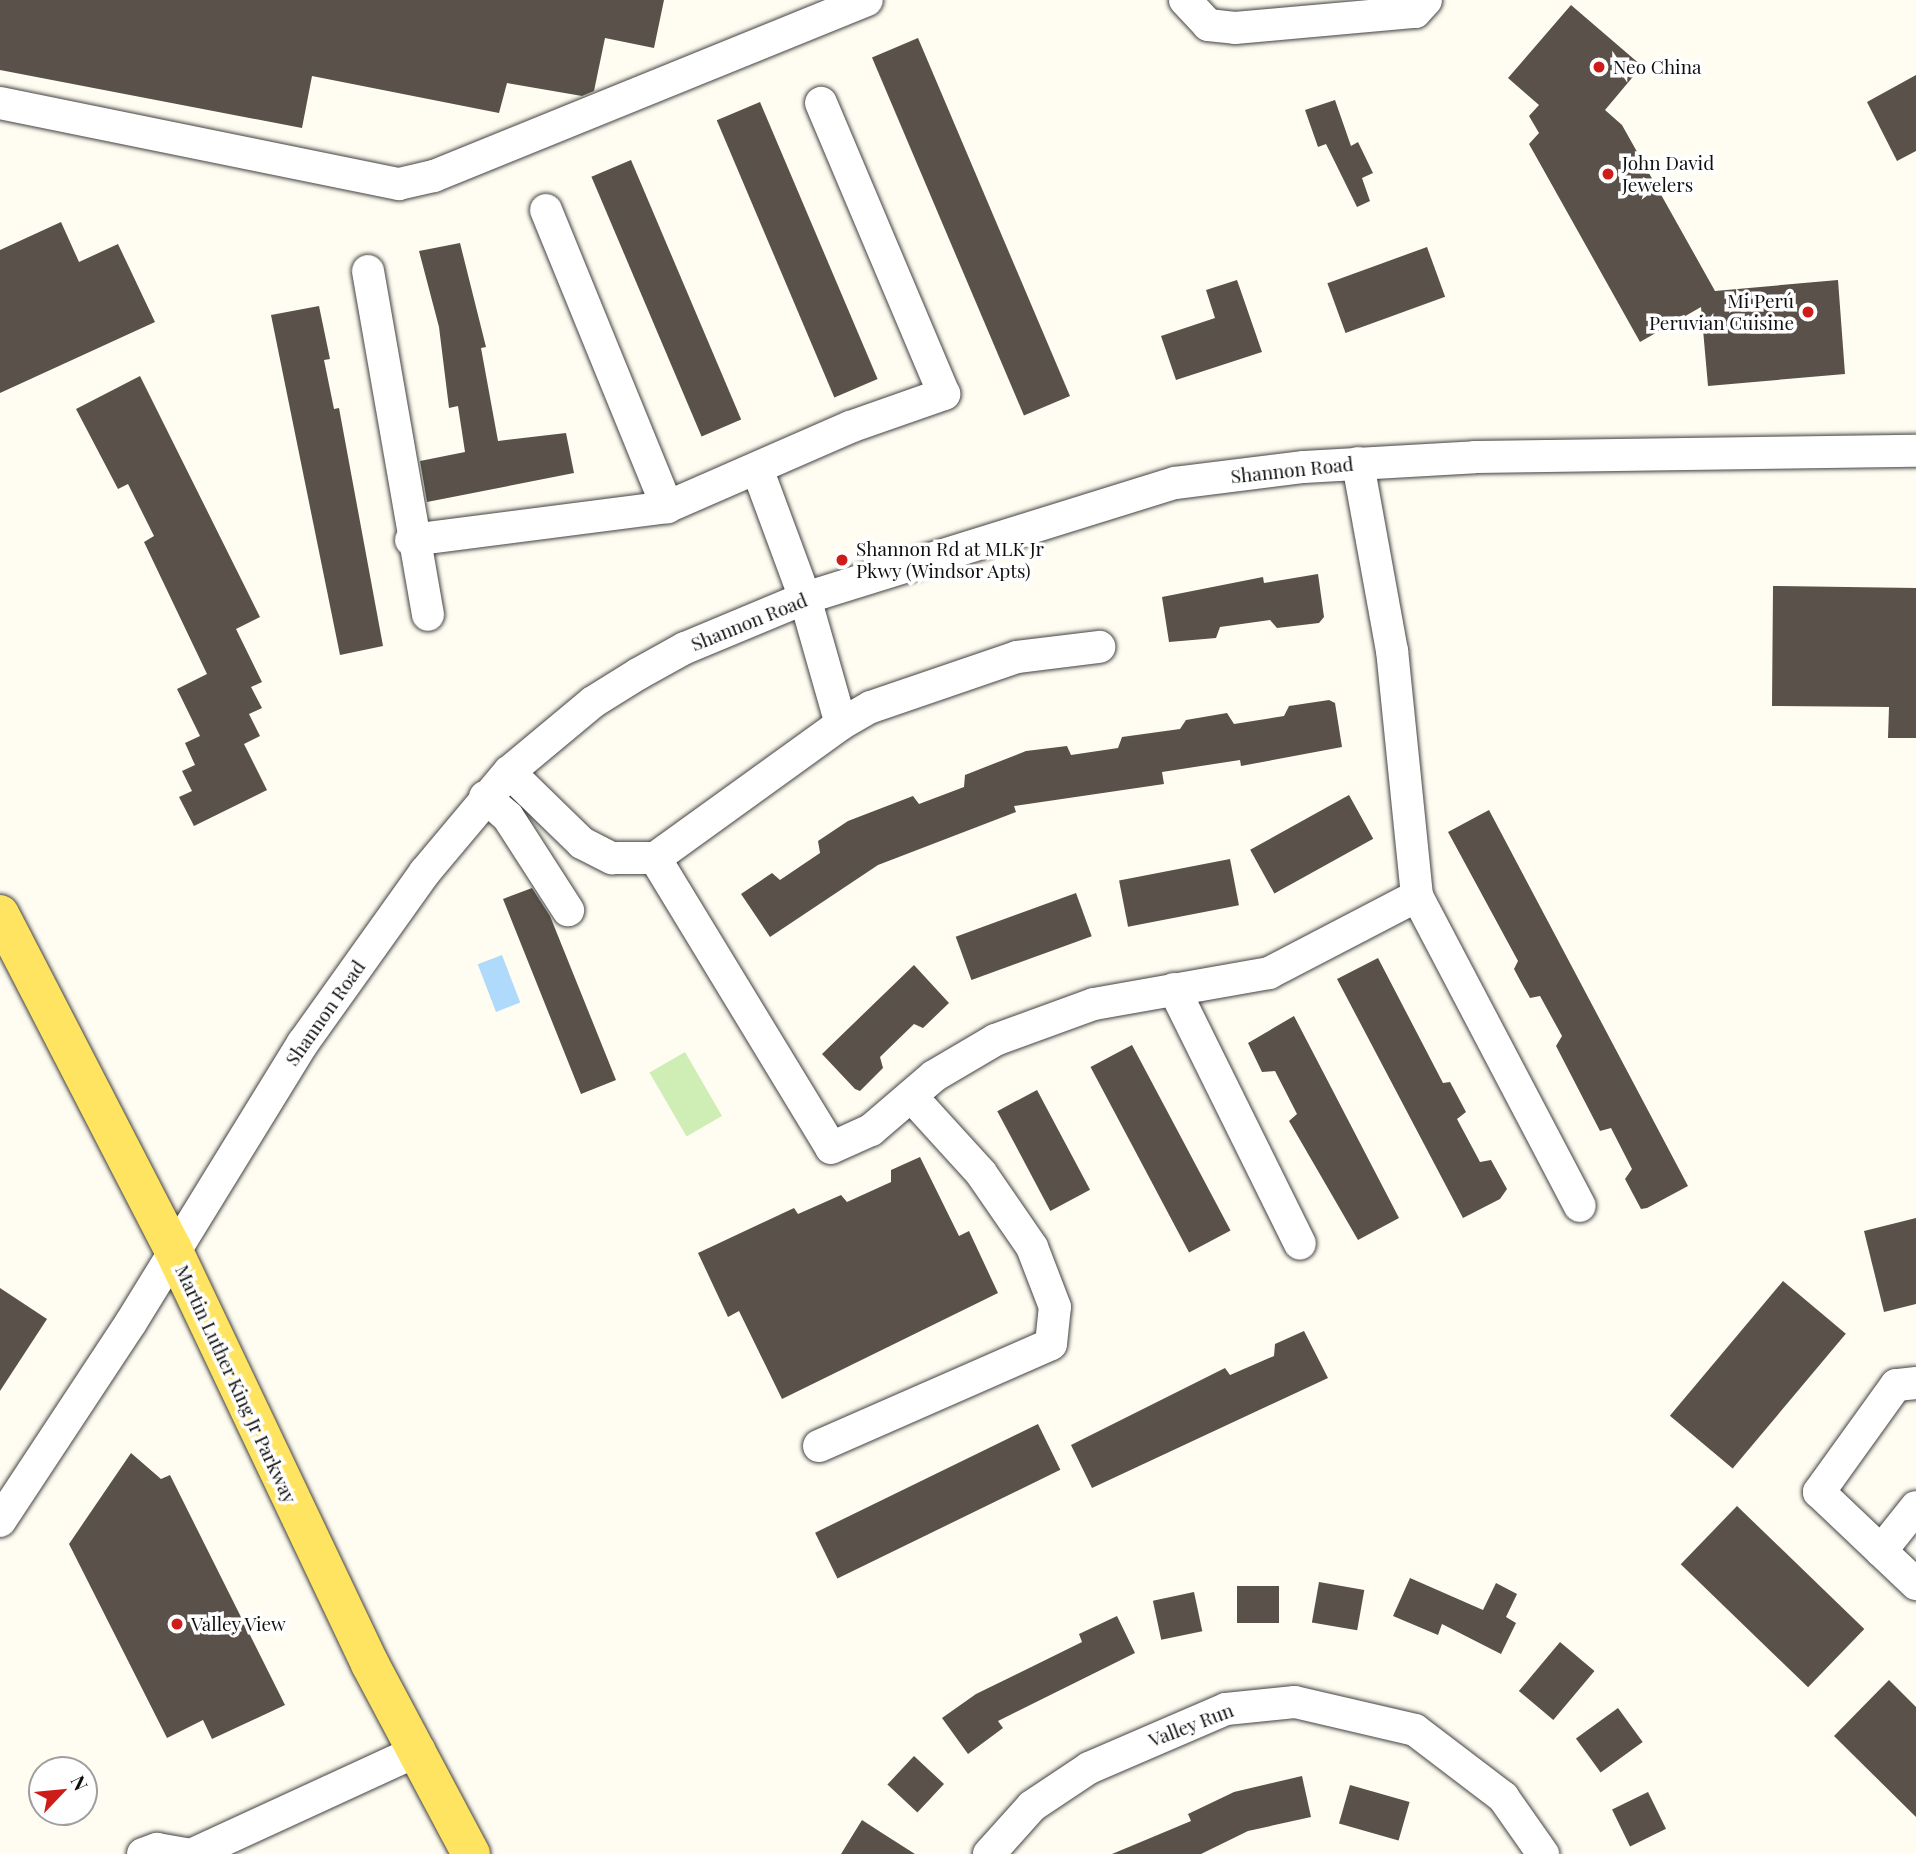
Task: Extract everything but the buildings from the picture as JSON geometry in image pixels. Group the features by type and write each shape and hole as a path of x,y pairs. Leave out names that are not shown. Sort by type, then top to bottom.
{"main road":[{"name":"Martin Luther King Jr Parkway","path":"0,914 173,1249 370,1664 419,1750 471,1854"}],"street":[{"path":"0,103 398,184 434,177 867,0"},
{"path":"1185,0 1209,25 1235,28 1415,12 1426,0"},
{"path":"411,540 667,507 758,471 850,426 944,394 821,103"},
{"path":"546,210 667,507"},
{"path":"368,271 411,540 428,615"},
{"name":"Shannon Road","path":"0,1521 130,1324 173,1249 303,1043 485,797 509,772 593,702 638,674 685,648 805,598 1175,482 1358,463 1916,451"},
{"path":"1358,463 1392,650 1417,896 1580,1206"},
{"path":"758,471 805,598 841,724"},
{"path":"509,772 582,843 612,858 655,858 841,724 871,707 1017,657 1099,647"},
{"path":"485,797 508,817 568,910"},
{"path":"655,858 831,1148 871,1130 911,1096 995,1040 1094,1004 1269,973 1417,896"},
{"path":"1174,989 1300,1244"},
{"path":"819,1446 1051,1344 1055,1307 1032,1247 981,1173 911,1096"},
{"path":"1916,1383 1896,1385 1819,1492 1916,1584"},
{"path":"1881,1551 1916,1507"},
{"name":"Valley Run","path":"989,1854 1032,1806 1089,1768 1226,1709 1295,1702 1415,1730 1503,1797 1543,1854"},
{"path":"193,1854 419,1750"},
{"path":"143,1854 157,1849 186,1854"}],"green space":[{"path":"685,1052 722,1116 686,1137 649,1072"}],"water":[{"path":"502,955 520,1003 496,1012 478,964"}],"place":[{"name":"Neo China","path":"1599,67"},
{"name":"John David Jewelers","path":"1608,174"},
{"name":"Mi Perú Peruvian Cuisine","path":"1808,312"},
{"name":"Shannon Rd at MLK Jr Pkwy (Windsor Apts)","path":"842,560"},
{"name":"Valley View","path":"177,1624"}]}
